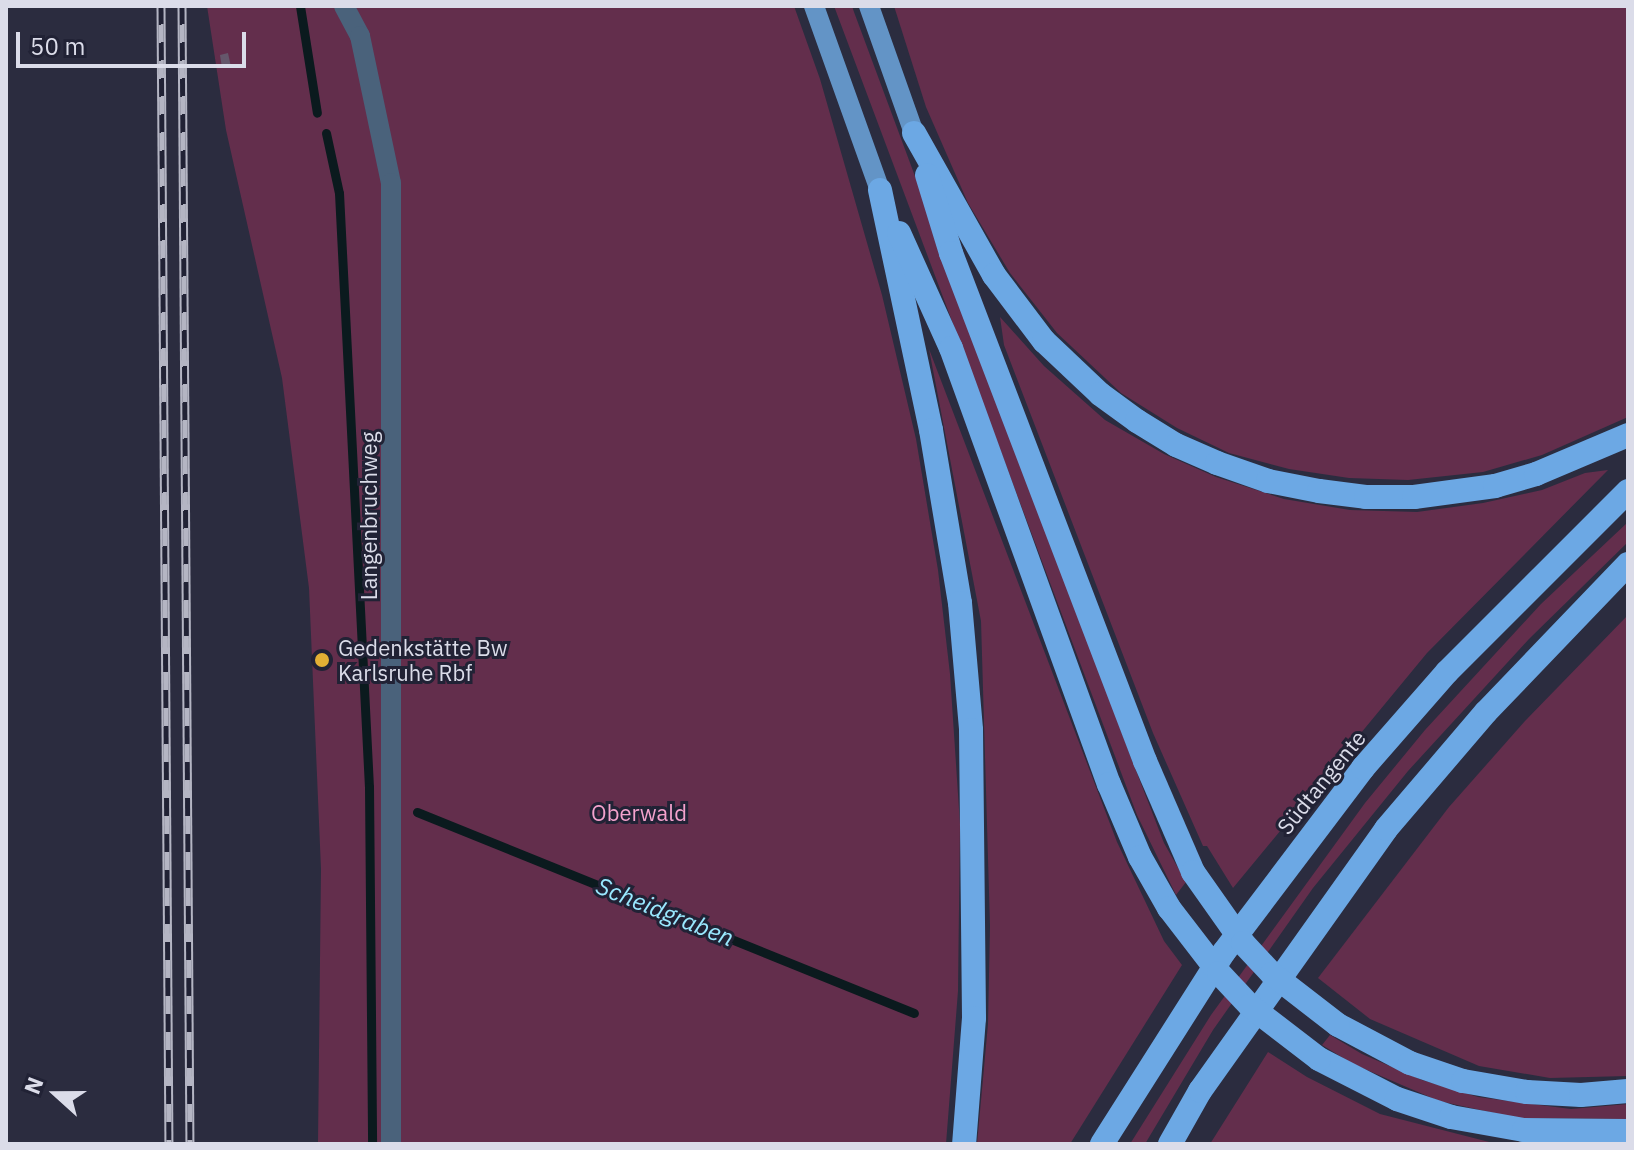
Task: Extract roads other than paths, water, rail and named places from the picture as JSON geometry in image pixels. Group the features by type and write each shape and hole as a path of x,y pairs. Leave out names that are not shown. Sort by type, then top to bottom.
{"highway":[{"path":"914,133 994,275 1044,341 1100,394 1137,421 1217,463 1268,481 1319,491 1366,497 1414,497 1495,486 1536,474 1628,435"},
{"path":"914,133 951,253 1145,761 1193,872 1253,954 1304,1001 1338,1025 1410,1063 1463,1081 1527,1092 1581,1095 1628,1091"},
{"path":"880,190 951,348 1109,784 1140,857 1169,908 1219,973 1250,1006 1319,1059 1397,1099 1451,1117 1524,1130 1591,1134 1628,1131"},
{"path":"880,190 931,430 963,635 971,730 974,1002 964,1144"},
{"name":"Südtangente","path":"1102,1144 1224,952 1363,768 1447,672 1628,491"},
{"path":"1170,1144 1226,1053 1386,829 1486,712 1628,564"}],"main road":[{"path":"814,6 880,190"},
{"path":"869,6 914,133"}],"lane":[{"name":"Langenbruchweg","path":"344,6 360,36 391,183 391,1144"}],"waterway":[{"path":"300,6 317,113"},
{"path":"326,133 339,193 369,787 372,1144"},
{"name":"Scheidgraben","path":"417,812 914,1013"}],"railway":[{"path":"161,6 169,1144"},
{"path":"182,6 190,1144"}],"place":[{"name":"Gedenkstätte Bw Karlsruhe Rbf","path":"322,660"}],"park label":[{"name":"Oberwald","path":"639,813"}]}
